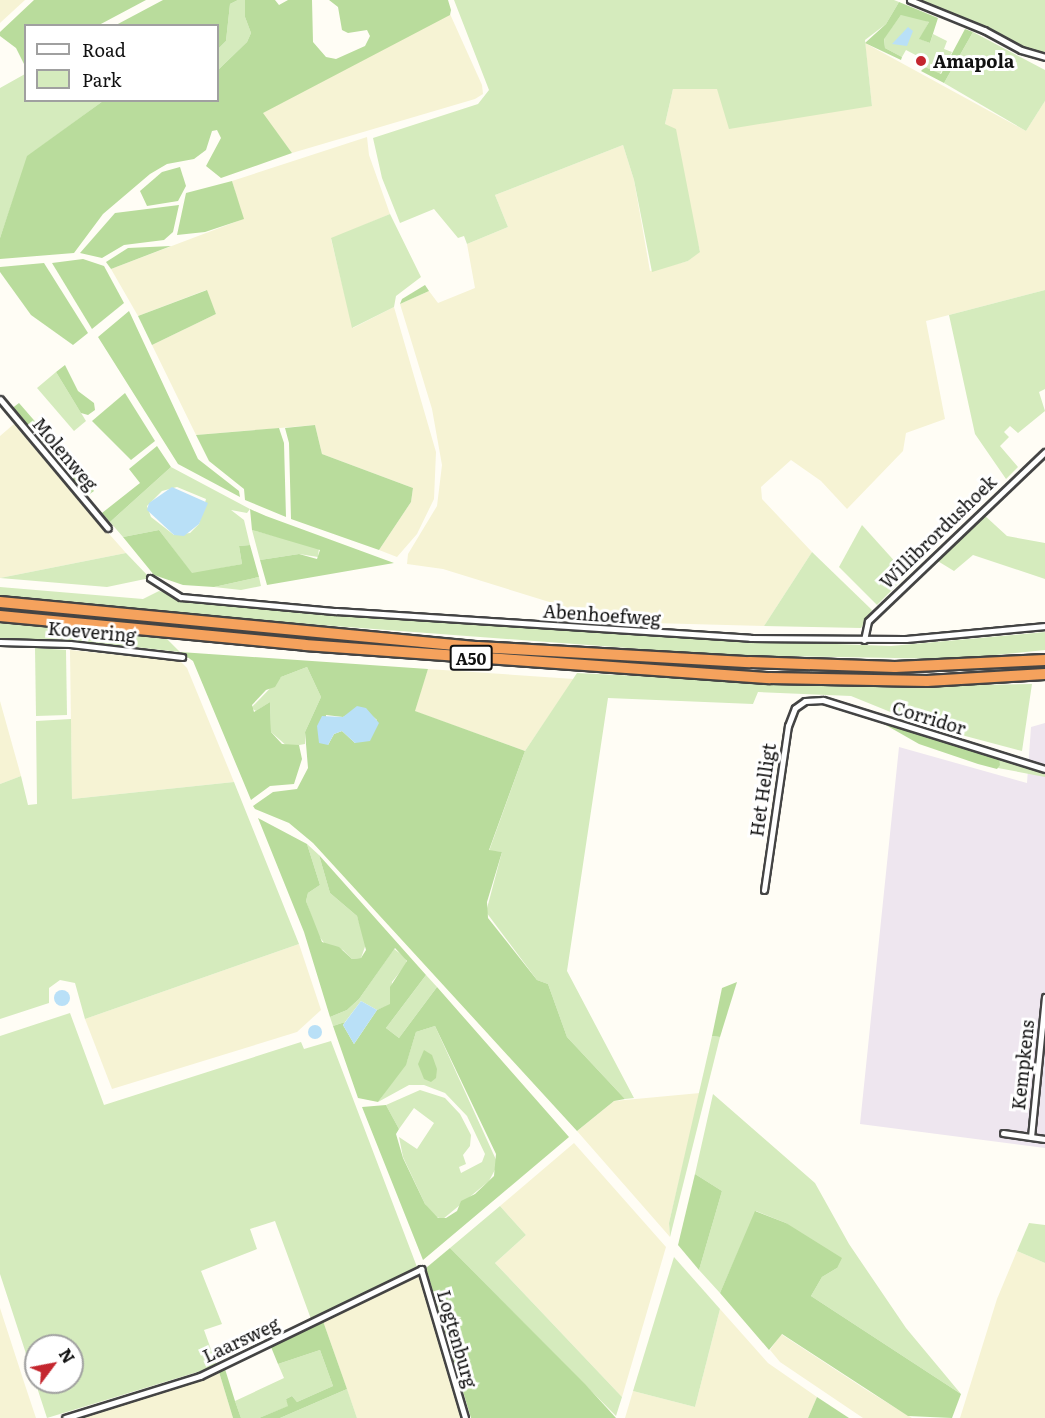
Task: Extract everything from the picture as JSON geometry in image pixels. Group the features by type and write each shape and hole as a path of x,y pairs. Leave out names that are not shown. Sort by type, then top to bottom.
{"highway":[{"name":"A50","path":"0,602 478,647 702,660 873,667 1045,660"},
{"name":"A50","path":"0,616 305,645 770,678 927,681 1045,674"}],"street":[{"path":"910,0 984,30 1021,50 1045,57"},
{"name":"Molenweg","path":"0,399 108,528"},
{"name":"Willibrordushoek","path":"864,640 868,621 1045,452"},
{"name":"Abenhoefweg","path":"150,578 160,587 181,597 336,611 750,638 864,640 1045,626"},
{"name":"Koevering","path":"0,642 70,644 182,657"},
{"name":"Corridor","path":"805,701 823,700 1045,769"},
{"name":"Het Helligt","path":"764,890 788,726 795,708 805,701"},
{"name":"Kempkens","path":"1030,1137 1045,997"},
{"name":"Kempkens","path":"1003,1133 1045,1139"},
{"name":"Laarsweg","path":"65,1418 201,1376 421,1269"},
{"name":"Logtenburg","path":"421,1269 465,1418"}],"shaded area":[{"path":"0,0 25,0 0,23"},
{"path":"450,14 482,85 483,94 475,99 292,153 262,113"},
{"path":"865,43 1026,131 1045,101 1045,290 926,321 945,419 906,433 903,451 847,509 821,481 791,460 761,487 762,499 812,552 764,626 614,622 443,569 407,564 408,554 437,506 442,465 432,409 400,304 429,291 438,303 475,288 467,244 508,227 495,195 623,145 634,180 650,271 688,261 700,251 665,124 673,89 717,89 872,106"},
{"path":"367,137 369,155 390,214 331,239 353,328 394,307 436,452 434,499 417,534 397,557 379,550 411,502 413,488 322,454 315,425 196,435 152,345 216,314 206,290 138,316 111,269 243,219 232,181"},
{"path":"14,424 126,553 0,578 0,436"},
{"path":"70,650 180,661 187,668 234,782 72,799"},
{"path":"428,669 574,679 525,751 414,711"},
{"path":"0,701 21,776 0,784"},
{"path":"1045,723 1045,1148 860,1124 899,747 1027,783 1031,727"},
{"path":"299,944 321,1010 297,1032 112,1089 85,1019"},
{"path":"700,1093 669,1223 670,1237 577,1131 614,1101"},
{"path":"574,1143 666,1247 622,1397 495,1263 526,1235 500,1206"},
{"path":"1017,1251 1045,1263 1045,1418 960,1418 997,1299"},
{"path":"420,1274 462,1418 357,1418 323,1321"},
{"path":"0,1308 24,1382 24,1394 28,1394 36,1418 0,1418"},
{"path":"720,1309 768,1363 817,1397 808,1418 625,1418 633,1391 695,1407"},
{"path":"781,1334 912,1418 863,1418 780,1362 770,1350"},
{"path":"219,1372 233,1418 76,1418 198,1380"}],"green space":[{"path":"34,0 146,0 101,24 24,24 24,64 16,48 0,36 0,32"},
{"path":"163,0 238,0 230,4 226,41 219,48 219,24 118,24"},
{"path":"238,0 245,0 245,17 251,33 247,42 219,69 219,48 226,41 230,4"},
{"path":"245,0 275,0 279,5 288,0 312,0 313,42 326,57 336,59 365,46 370,36 367,30 348,33 342,30 338,7 329,0 448,0 451,10 450,15 263,113 292,153 221,178 206,166 221,138 217,130 212,131 206,150 194,159 167,164 150,174 103,214 74,253 0,259 0,238 27,156 102,102 219,102 219,69 247,42 251,33 245,17"},
{"path":"454,0 894,0 899,2 886,24 865,40 872,106 729,129 717,89 673,89 665,124 676,129 700,252 688,261 652,272 634,180 623,145 495,195 508,227 467,244 464,236 458,238 434,209 400,223 382,178 373,138 478,104 489,90"},
{"path":"918,0 1045,0 1045,54 1033,53 978,24"},
{"path":"899,2 938,18 930,43 919,39 929,22 901,15 884,39 885,48 902,57 901,60 865,43 886,24"},
{"path":"909,14 929,22 920,39 930,43 933,34 947,41 944,49 952,52 940,74 925,67 927,61 906,50 902,57 885,48 884,38 901,15"},
{"path":"965,29 973,32 944,83 921,71 925,67 941,74"},
{"path":"973,32 1045,70 1045,101 1026,131 944,83"},
{"path":"24,75 24,102 102,102 28,156 0,238 0,88"},
{"path":"180,167 186,186 178,201 147,206 140,191 162,172"},
{"path":"232,181 244,219 205,232 177,235 186,193"},
{"path":"179,205 173,232 164,240 124,245 102,258 80,253 115,213"},
{"path":"390,214 421,277 396,296 394,307 352,328 331,238"},
{"path":"171,246 111,269 106,262 128,248"},
{"path":"83,259 104,266 124,303 92,329 52,263"},
{"path":"44,263 88,333 73,345 31,315 0,272 0,267"},
{"path":"425,285 429,291 400,304 402,299"},
{"path":"207,290 216,314 152,345 138,316"},
{"path":"1045,290 1045,389 1039,392 1045,411 1018,433 1010,426 1004,432 1009,437 1000,446 1018,467 1006,479 975,434 949,315"},
{"path":"129,311 198,459 239,491 240,497 178,464 98,337"},
{"path":"65,365 78,391 94,403 95,410 88,415 81,413 56,372"},
{"path":"56,372 86,421 74,431 37,388"},
{"path":"125,393 155,441 131,460 92,421"},
{"path":"19,403 53,442 46,449 11,409"},
{"path":"315,425 322,454 413,488 411,502 379,550 291,519 289,443 285,428"},
{"path":"279,428 284,443 286,517 245,500 244,489 209,461 196,435"},
{"path":"157,446 171,467 110,522 102,513 140,483 129,469"},
{"path":"63,454 94,491 87,496 55,460"},
{"path":"171,467 250,509 247,513 231,510 244,520 250,545 239,546 242,564 192,574 159,530 123,537 110,522","holes":["177,487 206,499 199,524 190,533 174,535 151,517 147,506 162,491"]},
{"path":"250,509 394,563 267,585 260,560 299,554 317,559 320,550 252,530"},
{"path":"983,514 1007,536 1045,543 1045,579 973,555 954,571 936,560"},
{"path":"862,525 907,575 877,605 839,567"},
{"path":"159,530 192,573 242,564 239,546 250,545 259,577 214,587 183,585 154,575 123,537"},
{"path":"252,530 319,548 318,557 299,554 260,560"},
{"path":"812,552 872,610 861,628 764,626"},
{"path":"126,553 150,578 107,587 0,578"},
{"path":"259,577 261,586 241,590 214,587"},
{"path":"0,587 143,599 159,591 195,602 336,615 697,639 891,646 1045,632 1045,650 956,659 721,655 187,615 0,596"},
{"path":"0,622 167,639 180,652 60,639 0,639"},
{"path":"35,648 66,650 67,715 36,716"},
{"path":"180,652 428,669 415,711 525,751 489,850 502,852 487,902 488,918 537,980 548,984 567,1037 625,1099 614,1101 577,1131 313,843 289,823 255,809 253,806 273,792 297,789 308,768 305,732 321,697 307,667 281,677 275,687 266,690 252,705 254,712 270,702 271,732 282,744 299,745 302,759 294,784 270,786 251,800 193,661","holes":["352,712 370,714 377,720 355,743 342,731 334,734 328,745 326,715 343,717"]},
{"path":"307,667 321,697 305,732 305,744 288,747 271,732 270,702 256,711 251,708 281,677"},
{"path":"577,673 863,687 1032,684 1022,751 920,724 851,696 758,692 753,704 608,698 567,971 634,1098 625,1099 567,1037 548,984 537,980 486,912 502,852 489,851 525,751"},
{"path":"71,719 72,799 234,782 299,944 85,1019 75,983 60,980 49,988 49,1003 0,1019 0,784 21,776 28,805 37,804 36,721"},
{"path":"884,724 999,759 1000,765 997,769 919,744"},
{"path":"999,759 1045,773 1045,777 998,768"},
{"path":"258,818 307,844 320,885 308,893 306,901 322,942 339,947 352,959 361,958 366,950 357,916 330,893 319,855 426,975 386,1028 399,1038 437,987 569,1137 423,1260 362,1107 386,1105 399,1129 396,1134 403,1158 425,1204 438,1218 446,1218 457,1211 461,1201 475,1194 494,1176 496,1154 435,1026 416,1032 406,1065 378,1102 358,1098 333,1026 345,1022 343,1025 354,1044 377,1010 390,1004 390,987 407,961 395,948 359,999 347,1010 330,1017 304,932"},
{"path":"307,844 319,855 330,893 357,916 366,944 361,958 352,959 343,950 325,944 318,935 306,901 308,893 320,885"},
{"path":"394,949 405,957 407,963 392,982 390,1005 377,1010 361,1001 345,1022 333,1026 330,1017 347,1010 359,999"},
{"path":"426,975 437,987 399,1038 386,1028"},
{"path":"737,982 720,1037 712,1036 722,988"},
{"path":"70,1013 104,1105 301,1042 304,1049 331,1041 417,1267 311,1319 275,1221 250,1229 257,1249 201,1271 222,1324 204,1330 217,1366 47,1418 39,1394 84,1394 84,1334 24,1334 24,1348 0,1274 0,1036"},
{"path":"435,1026 498,1164 489,1181 443,1219 433,1216 425,1204 403,1157 399,1137 417,1149 434,1123 414,1108 399,1129 386,1105 420,1090 445,1098 460,1114 471,1135 470,1146 463,1155 466,1164 459,1167 461,1173 482,1162 485,1154 467,1116 445,1093 424,1085 409,1085 378,1102 407,1061 416,1032"},
{"path":"712,1036 720,1037 670,1237 669,1223"},
{"path":"424,1050 432,1055 437,1069 436,1078 431,1082 424,1079 418,1064"},
{"path":"713,1094 815,1183 849,1244 906,1328 961,1394 811,1296 822,1277 837,1268 786,1223 756,1211 720,1293 699,1270 722,1191 695,1174"},
{"path":"695,1174 722,1191 699,1270 678,1245"},
{"path":"500,1206 526,1235 495,1263 622,1397 616,1416 450,1248"},
{"path":"755,1211 786,1223 842,1258 837,1268 822,1277 811,1296 961,1394 952,1418 908,1416 782,1334 769,1350 720,1293"},
{"path":"1029,1223 1045,1225 1045,1263 1017,1251"},
{"path":"450,1248 616,1418 471,1418 426,1268"},
{"path":"674,1257 720,1309 695,1407 633,1391"},
{"path":"323,1321 347,1389 280,1418 259,1418 288,1406 286,1399 292,1396 297,1402 333,1386 320,1350 278,1364 271,1347"},
{"path":"320,1350 333,1386 297,1402 292,1396 286,1399 289,1406 259,1418 241,1418 235,1401 284,1378 278,1364"},
{"path":"225,1369 241,1418 233,1418 219,1372"},
{"path":"347,1389 357,1418 280,1418"},
{"path":"817,1397 849,1418 808,1418"}],"water":[{"path":"908,27 913,31 907,46 892,44"},
{"path":"172,487 208,503 199,524 184,536 174,535 147,510 149,503"},
{"path":"357,706 366,708 379,723 370,741 355,743 342,731 334,734 328,745 319,743 317,726 322,716 343,717"},
{"path":"62,990 70,998 62,1006 54,998"},
{"path":"361,1001 377,1010 354,1044 343,1025"},
{"path":"315,1025 320,1027 322,1032 320,1037 315,1039 310,1037 308,1032 310,1027"}],"place":[{"name":"Amapola","path":"921,61"}]}
